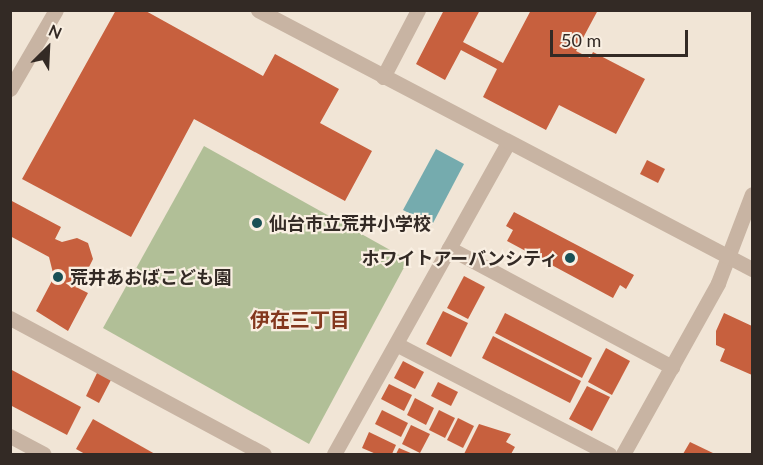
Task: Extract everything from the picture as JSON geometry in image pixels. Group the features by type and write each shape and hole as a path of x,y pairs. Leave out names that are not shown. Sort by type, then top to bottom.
{"street":[{"path":"10,89 56,10"},
{"path":"258,10 508,143 753,269"},
{"path":"383,76 418,10"},
{"path":"334,454 508,143"},
{"path":"623,454 672,367 728,258 753,194"},
{"path":"449,248 672,367"},
{"path":"10,318 247,451 264,454"},
{"path":"396,344 609,454"},
{"path":"10,436 44,454"}],"green space":[{"path":"204,146 408,260 309,444 103,328"}],"water":[{"path":"436,149 464,164 432,225 403,210"}],"building":[{"path":"116,10 144,10 263,76 275,54 339,89 320,123 372,151 345,201 194,119 131,237 22,179"},
{"path":"444,10 480,10 463,42 503,63 531,10 598,10 576,51 590,58 593,52 645,79 616,134 559,105 546,130 483,97 497,69 461,50 445,80 416,64"},
{"path":"647,160 665,169 658,183 640,174"},
{"path":"10,200 61,227 55,239 62,242 77,238 88,243 93,259 87,271 78,274 76,287 88,293 68,331 36,311 54,277 49,257 10,236"},
{"name":"ホワイトアーバンシティ","path":"514,212 634,275 626,289 620,285 613,298 507,241 513,230 506,226"},
{"path":"464,276 485,287 468,319 447,308"},
{"path":"443,311 468,323 451,357 426,344"},
{"path":"505,313 592,358 582,378 495,333"},
{"path":"724,313 752,326 752,375 720,361 725,349 716,345 716,331"},
{"path":"493,336 581,381 570,403 482,358"},
{"path":"606,348 630,361 612,395 588,382"},
{"path":"403,361 424,372 415,389 394,378"},
{"path":"10,369 81,407 67,435 10,405"},
{"path":"98,371 112,378 99,403 86,396"},
{"path":"438,382 458,392 451,406 431,396"},
{"path":"389,384 412,395 404,411 381,399"},
{"path":"587,386 610,397 592,431 569,419"},
{"path":"415,398 434,408 426,425 407,415"},
{"path":"382,410 408,423 401,437 375,424"},
{"path":"439,410 455,418 445,438 429,430"},
{"path":"458,418 474,426 463,448 447,440"},
{"path":"93,419 155,454 85,454 76,449"},
{"path":"479,424 511,434 506,442 515,447 511,454 464,454"},
{"path":"411,425 430,434 420,453 402,444"},
{"path":"369,432 396,445 392,454 376,454 362,448"},
{"path":"690,442 715,454 683,454"},
{"path":"399,448 413,454 396,454"}],"place":[{"name":"仙台市立荒井小学校","path":"257,223"},
{"name":"ホワイトアーバンシティ","path":"570,258"},
{"name":"荒井あおばこども園","path":"58,277"}],"district":[{"name":"伊在三丁目","path":"300,319"}]}
